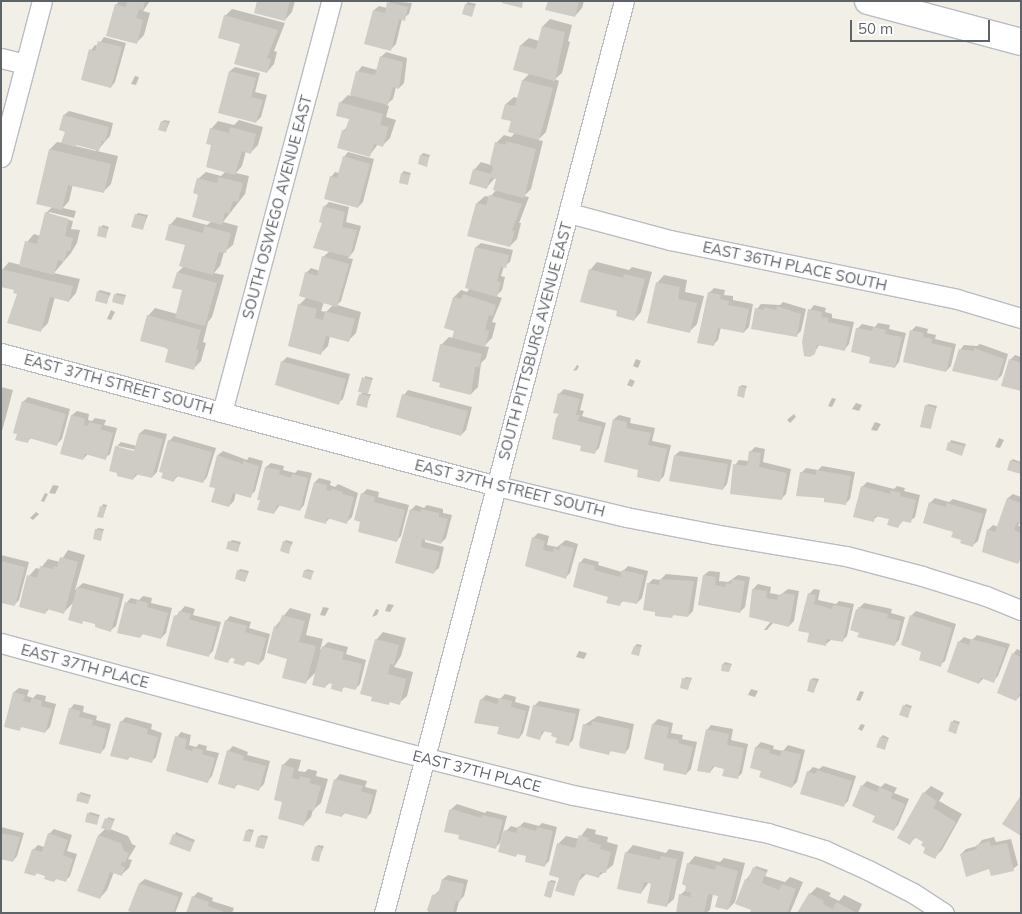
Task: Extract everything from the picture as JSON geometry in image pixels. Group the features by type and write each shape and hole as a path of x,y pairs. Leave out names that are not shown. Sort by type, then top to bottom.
{"street":[{"path":"1,157 42,1"},
{"name":"SOUTH OSWEGO AVENUE EAST","path":"222,412 331,1"},
{"name":"SOUTH PITTSBURG AVENUE EAST","path":"384,913 624,1"},
{"path":"868,1 1021,42"},
{"path":"1,58 25,64"},
{"name":"EAST 36TH PLACE SOUTH","path":"569,213 670,240 957,299 1021,318"},
{"name":"EAST 37TH STREET SOUTH","path":"1,353 497,486 626,517 846,556 922,576 986,596 1021,610"},
{"name":"EAST 37TH PLACE","path":"1,643 425,758 573,795 768,833 824,850 912,893 944,913"}],"building":[{"path":"127,1 145,1 143,10 139,9 136,18 143,20 137,44 106,36 115,4 126,7"},
{"path":"257,1 290,1 285,21 254,13"},
{"path":"502,1 523,1 522,8 502,3"},
{"path":"548,1 579,1 575,17 545,10"},
{"path":"387,2 408,7 405,21 399,19 391,51 364,44 373,10 385,13"},
{"path":"465,4 475,6 472,17 462,14"},
{"path":"224,15 278,30 267,58 271,59 267,73 234,64 240,44 218,38"},
{"path":"542,26 565,32 555,81 513,70 520,45 536,49"},
{"path":"98,41 122,47 111,88 81,80 89,49 95,51"},
{"path":"380,56 403,62 399,89 393,87 388,105 350,95 356,71 375,75"},
{"path":"229,71 256,78 251,97 263,100 256,123 218,113"},
{"path":"522,80 553,88 539,140 508,132 511,121 501,119 505,104 515,106"},
{"path":"339,102 383,114 380,125 389,127 383,147 374,144 370,157 337,148 342,130 345,131 349,119 336,116"},
{"path":"63,115 109,127 105,142 102,141 99,151 61,143 65,132 59,130"},
{"path":"161,121 168,123 166,132 158,130"},
{"path":"230,127 256,134 251,154 242,151 235,175 206,167 211,145 206,144 210,128 229,133"},
{"path":"506,141 536,149 524,198 493,190 496,179 490,178 487,189 469,184 473,169 491,174 493,168 490,163 495,142 505,145"},
{"path":"49,149 111,164 104,193 68,185 62,210 36,204"},
{"path":"420,155 429,157 427,167 418,164"},
{"path":"343,156 370,164 358,208 324,199 330,176 337,178"},
{"path":"401,173 410,175 408,185 399,183"},
{"path":"218,177 243,183 238,202 233,201 229,214 225,212 222,225 192,217 198,195 193,193 197,178 217,183"},
{"path":"489,195 522,204 512,230 515,231 510,247 467,236 476,203 486,205"},
{"path":"323,206 345,212 342,227 357,230 350,257 313,248 322,223 319,222"},
{"path":"45,212 69,219 65,236 73,238 70,251 67,251 64,262 58,260 54,275 19,266 25,241 37,244"},
{"path":"135,214 146,217 143,230 131,227"},
{"path":"169,224 203,233 204,226 231,233 226,253 219,252 213,275 179,266 185,245 165,240"},
{"path":"99,226 108,229 106,238 97,236"},
{"path":"475,247 509,255 506,268 501,267 497,281 501,282 497,297 465,288"},
{"path":"322,256 349,264 337,307 299,296 305,272 317,276"},
{"path":"1,269 73,286 69,302 50,297 41,332 7,323 17,294 13,293 14,290 1,287"},
{"path":"589,269 623,278 624,274 645,279 634,321 616,316 617,311 580,302"},
{"path":"177,272 217,283 205,326 175,318 182,290 172,288"},
{"path":"656,282 680,287 678,299 697,303 690,333 647,323"},
{"path":"97,291 109,295 107,304 95,301"},
{"path":"708,292 721,295 720,299 729,301 728,305 749,309 744,333 718,328 714,346 697,343"},
{"path":"114,294 125,297 123,305 112,302"},
{"path":"463,294 496,305 493,316 489,315 485,330 489,331 485,347 452,338 454,331 444,328 453,297 461,299"},
{"path":"298,304 317,309 315,318 323,320 325,311 355,319 349,342 326,336 321,355 288,346"},
{"path":"777,306 801,314 797,337 751,329 755,308 764,310 764,307 776,310"},
{"path":"808,309 822,312 821,317 828,318 828,322 850,327 845,351 817,345 815,354 810,357 804,356 802,342"},
{"path":"147,315 201,330 196,349 199,350 194,370 165,362 168,350 166,348 140,341"},
{"path":"873,327 886,330 885,334 902,337 895,368 869,363 870,357 851,352 856,328 872,331"},
{"path":"910,330 924,333 923,337 932,339 931,343 952,348 946,372 903,362"},
{"path":"440,344 482,354 479,367 475,367 471,395 439,387 440,383 432,381"},
{"path":"974,348 1004,359 997,381 952,371 959,349 974,351"},
{"path":"1009,359 1021,363 1021,391 1001,386"},
{"path":"281,361 346,379 339,405 275,385"},
{"path":"362,377 372,380 368,394 358,392"},
{"path":"739,386 746,388 744,398 737,396"},
{"path":"558,393 580,399 576,415 580,415 578,421 602,427 595,454 580,451 581,446 552,439 556,418 559,414 553,413"},
{"path":"359,394 369,396 367,408 356,405"},
{"path":"402,394 468,411 461,436 396,417"},
{"path":"22,401 66,414 57,446 29,438 28,443 15,440 17,434 13,433"},
{"path":"925,405 936,408 931,429 920,427"},
{"path":"71,415 85,419 84,425 88,426 89,422 102,425 100,429 113,433 106,460 85,454 83,460 60,454"},
{"path":"613,419 627,422 626,428 651,433 648,445 667,449 660,482 637,477 638,470 604,462"},
{"path":"139,433 163,439 152,478 135,474 133,480 117,476 117,473 109,471 115,446 134,451"},
{"path":"168,440 212,452 203,483 176,476 174,482 161,478 163,473 159,472"},
{"path":"948,442 965,446 962,456 946,450"},
{"path":"749,451 761,453 759,467 787,473 782,500 730,494 733,464 747,466"},
{"path":"217,455 243,464 243,461 259,466 251,498 233,493 229,507 211,502 215,488 209,487"},
{"path":"674,455 728,464 723,490 669,481"},
{"path":"1010,460 1021,464 1021,474 1007,470"},
{"path":"265,467 280,470 279,474 291,478 292,474 308,478 300,511 277,505 274,514 257,510 260,500 257,500"},
{"path":"816,470 851,476 846,505 824,502 824,498 796,496 800,472 816,475"},
{"path":"314,482 327,485 326,490 331,491 332,489 354,497 347,524 327,518 326,524 304,518"},
{"path":"861,486 890,494 891,490 901,493 900,496 916,500 911,523 902,521 898,528 887,525 889,519 875,516 874,522 853,517"},
{"path":"361,493 375,497 374,502 405,510 397,542 358,532 360,522 354,520"},
{"path":"1007,498 1021,503 1021,523 1017,522 1014,530 1021,533 1021,558 1018,564 982,552 987,529 995,532"},
{"path":"929,502 946,507 947,503 983,514 973,547 960,543 961,540 951,537 953,532 923,523"},
{"path":"100,506 106,507 103,518 97,517"},
{"path":"410,509 420,512 421,509 439,513 439,517 448,519 441,544 422,539 421,547 440,552 434,574 395,563"},
{"path":"95,529 103,531 101,541 93,539"},
{"path":"532,537 545,541 543,550 553,552 554,548 559,550 560,545 574,548 566,579 525,566"},
{"path":"228,541 240,544 238,552 226,549"},
{"path":"283,541 291,544 289,554 280,551"},
{"path":"60,557 78,562 64,614 47,609 45,614 19,607 27,575 37,578 40,566 53,569 54,566 57,567"},
{"path":"1,561 25,567 15,606 1,603"},
{"path":"579,562 595,566 594,570 620,577 622,570 644,575 637,604 621,601 620,606 606,603 608,597 573,587"},
{"path":"237,570 248,573 245,582 235,579"},
{"path":"304,570 313,572 311,580 302,577"},
{"path":"703,575 716,577 715,585 725,587 726,583 731,584 732,579 745,581 740,613 698,605"},
{"path":"660,579 694,581 688,617 673,615 672,618 655,616 655,612 643,610 647,583 659,585"},
{"path":"77,587 120,598 111,632 95,627 95,624 83,621 82,624 68,620"},
{"path":"752,589 767,591 766,598 777,600 778,596 781,596 782,593 795,595 789,627 749,617"},
{"path":"808,593 816,595 814,604 832,609 833,605 850,608 843,642 827,639 826,646 807,642 809,633 798,631"},
{"path":"137,600 148,603 147,607 168,613 161,639 142,634 140,638 117,633 125,602 136,604"},
{"path":"858,607 888,614 887,618 901,621 895,646 857,637 859,633 850,630"},
{"path":"179,611 191,614 189,619 217,627 209,657 166,646 174,615 177,616"},
{"path":"282,615 305,621 299,642 316,646 306,684 282,678 287,659 267,653 274,626 278,628"},
{"path":"910,615 952,628 941,667 919,660 921,652 901,645"},
{"path":"225,620 247,626 245,632 266,638 259,665 246,661 244,666 233,663 235,659 230,657 228,663 214,659"},
{"path":"375,639 399,645 394,665 390,664 388,674 406,679 400,705 389,702 389,705 371,701 372,697 360,694"},
{"path":"971,639 1006,648 994,683 981,678 979,684 947,672 958,641 969,645"},
{"path":"322,646 344,652 342,659 362,664 356,690 343,687 342,692 331,689 332,684 327,683 325,688 312,685"},
{"path":"634,646 641,647 639,656 631,654"},
{"path":"1012,653 1021,657 1021,691 1016,701 997,693"},
{"path":"722,664 731,665 729,672 721,671"},
{"path":"682,678 691,679 688,690 680,688"},
{"path":"810,679 817,681 814,693 807,691"},
{"path":"13,692 25,695 23,701 30,703 32,698 42,701 41,706 52,709 45,733 21,727 20,731 4,727"},
{"path":"499,698 512,701 511,707 526,711 519,739 497,734 499,727 474,723 480,699 497,704"},
{"path":"533,705 576,714 569,746 555,743 557,738 551,736 552,733 542,731 540,740 526,736"},
{"path":"903,705 911,708 908,718 899,715"},
{"path":"69,708 80,711 79,717 93,720 92,725 107,729 101,754 59,744"},
{"path":"120,721 148,729 147,734 158,737 152,763 129,757 128,760 110,756"},
{"path":"592,721 630,729 625,754 610,751 609,755 580,748 583,724 591,726"},
{"path":"951,721 959,724 956,734 948,731"},
{"path":"652,724 669,727 667,738 679,740 678,743 693,747 686,775 663,770 664,764 644,759"},
{"path":"706,729 729,734 727,745 744,748 738,779 722,776 724,769 712,766 710,773 697,771"},
{"path":"175,736 187,739 185,749 192,751 193,748 203,750 202,754 215,758 208,783 166,771"},
{"path":"880,737 888,739 885,750 876,747"},
{"path":"755,747 770,750 769,753 780,756 782,750 801,754 792,788 759,777 761,771 750,768"},
{"path":"227,750 244,756 243,760 266,766 259,791 236,784 235,789 218,784"},
{"path":"282,764 294,768 292,778 299,780 300,776 311,779 309,783 321,786 314,811 308,810 304,826 278,819 282,802 274,800"},
{"path":"817,770 852,781 844,807 800,794 807,771 815,774"},
{"path":"334,779 363,786 361,791 373,795 367,819 343,813 342,817 325,813"},
{"path":"861,785 877,792 879,787 893,793 891,798 905,804 894,831 872,822 875,816 852,806"},
{"path":"923,792 937,801 933,808 956,822 935,859 923,853 925,848 921,845 923,842 914,837 910,845 897,838"},
{"path":"78,793 90,797 88,804 76,801"},
{"path":"1021,795 1021,836 1002,824"},
{"path":"452,809 481,818 482,815 503,820 496,849 458,839 459,835 444,832 449,810"},
{"path":"87,813 99,817 97,825 85,822"},
{"path":"105,818 114,821 110,831 101,828"},
{"path":"518,826 536,831 537,827 553,831 545,867 525,862 526,856 517,854 516,857 498,852 503,832 505,830 516,833"},
{"path":"246,830 253,832 250,842 243,841"},
{"path":"1,833 20,837 13,862 1,859"},
{"path":"48,833 68,840 63,855 73,859 66,882 56,879 54,882 44,879 45,876 36,873 35,876 24,873 32,849 42,852"},
{"path":"173,834 194,842 190,852 169,844"},
{"path":"98,835 121,843 124,851 129,853 125,863 122,862 121,866 125,867 122,876 110,872 100,899 77,891"},
{"path":"579,835 589,838 588,841 601,845 600,849 611,852 606,873 600,872 599,878 582,873 574,896 555,891 559,878 549,875 557,843 575,848"},
{"path":"258,836 267,838 264,849 255,847"},
{"path":"990,841 991,846 1007,843 1014,871 991,876 989,869 966,877 960,854 977,849 976,845"},
{"path":"315,846 322,848 319,862 311,860"},
{"path":"625,852 660,860 661,856 677,859 667,907 647,903 651,884 644,882 641,894 617,889"},
{"path":"687,863 715,870 716,865 738,871 728,910 715,907 718,896 708,894 704,913 676,913 679,894 690,897 691,893 685,891 686,886 682,884"},
{"path":"753,867 766,872 762,883 779,890 782,884 796,889 787,913 750,913 751,910 735,904 745,879 748,880"},
{"path":"442,879 464,884 460,902 456,901 453,913 429,913 427,910 432,895 438,894"},
{"path":"548,881 555,883 551,898 544,896"},
{"path":"139,883 179,897 173,913 134,913 128,911"},
{"path":"809,893 824,901 823,904 833,909 836,902 857,913 797,913"},
{"path":"192,896 209,902 208,906 227,913 186,913"}]}
